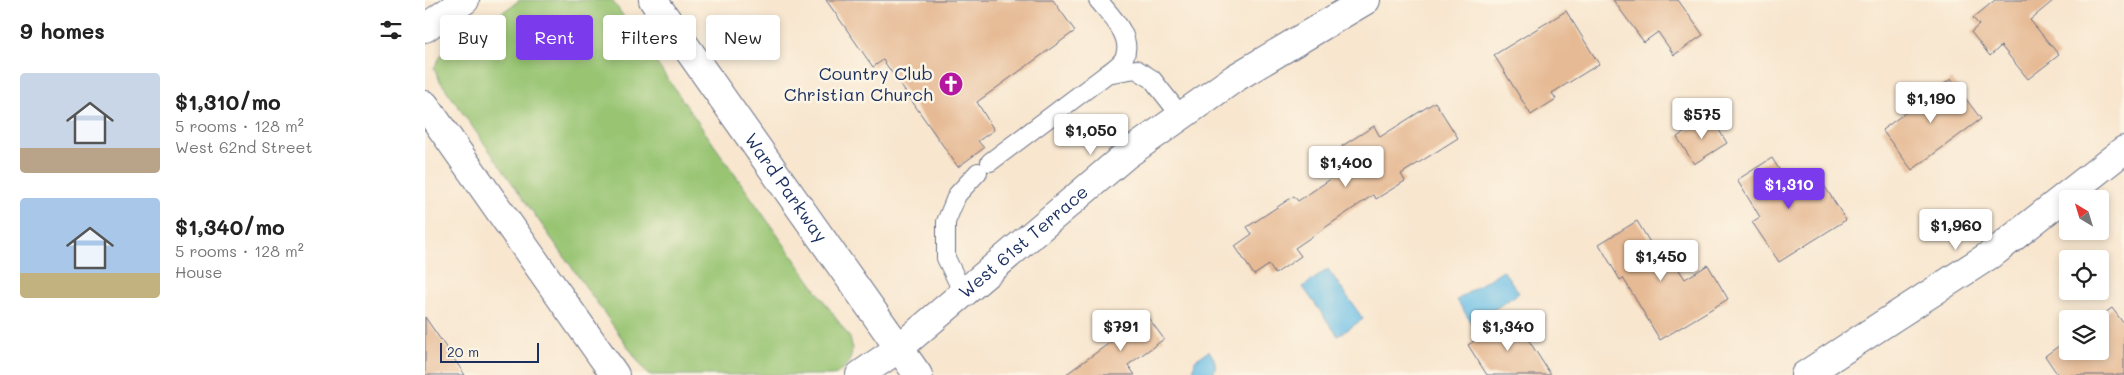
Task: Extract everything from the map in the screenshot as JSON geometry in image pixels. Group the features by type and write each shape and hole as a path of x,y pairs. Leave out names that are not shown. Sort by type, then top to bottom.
{"street":[{"path":"425,28 465,0"},
{"name":"Ward Parkway","path":"653,0 918,375"},
{"name":"West 61st Terrace","path":"860,375 899,348 1126,155 1235,78 1366,0"},
{"path":"425,106 615,375"},
{"path":"1805,375 1996,251 2124,150"}],"lane":[{"path":"963,293 946,258 945,222 957,195 984,167 1107,74 1124,58 1127,40 1098,0"},
{"path":"1107,74 1135,69 1152,79 1181,116"}],"green space":[{"path":"520,0 612,0 623,15 603,15 603,60 654,60 850,338 852,350 850,359 840,371 835,375 648,375 440,81 434,68 440,58 440,60 506,60 506,15 498,15"}],"water":[{"path":"1328,269 1363,319 1338,336 1303,287"},
{"path":"1503,270 1519,293 1472,324 1457,300"},
{"path":"1209,351 1215,363 1213,375 1193,375 1195,360"}],"building":[{"name":"Country Club Christian Church","path":"826,0 1053,0 1075,31 977,102 994,130 978,141 984,148 958,167 883,60 873,67"},
{"path":"1613,0 1678,0 1703,35 1674,55 1658,32 1644,42"},
{"path":"1995,0 2054,0 2030,20 2059,55 2028,79 2001,46 1990,56 1971,32 1979,25 1973,18"},
{"path":"1566,11 1599,64 1552,93 1556,99 1531,115 1494,55"},
{"path":"1951,79 1981,119 1912,170 1882,130"},
{"path":"1435,102 1458,138 1401,174 1405,181 1376,199 1373,195 1295,248 1301,256 1275,274 1269,265 1254,275 1235,246 1252,234 1247,227 1294,196 1298,201 1353,164 1342,146 1374,126 1380,137"},
{"path":"1710,116 1727,143 1694,164 1677,137"},
{"path":"1772,158 1795,195 1820,179 1846,220 1779,262 1752,222 1760,217 1737,180"},
{"path":"1637,221 1666,269 1675,264 1685,279 1708,265 1728,299 1660,340 1623,278 1620,280 1599,244"},
{"path":"2112,308 2124,324 2124,375 2058,375 2045,356 2059,346 2059,360 2109,360 2109,310"},
{"path":"1147,316 1164,339 1128,365 1135,375 1065,375"},
{"path":"1513,316 1551,375 1487,375 1468,345"},
{"path":"425,317 465,375 425,375"}],"place":[{"name":"Country Club Christian Church","path":"951,84"}]}
